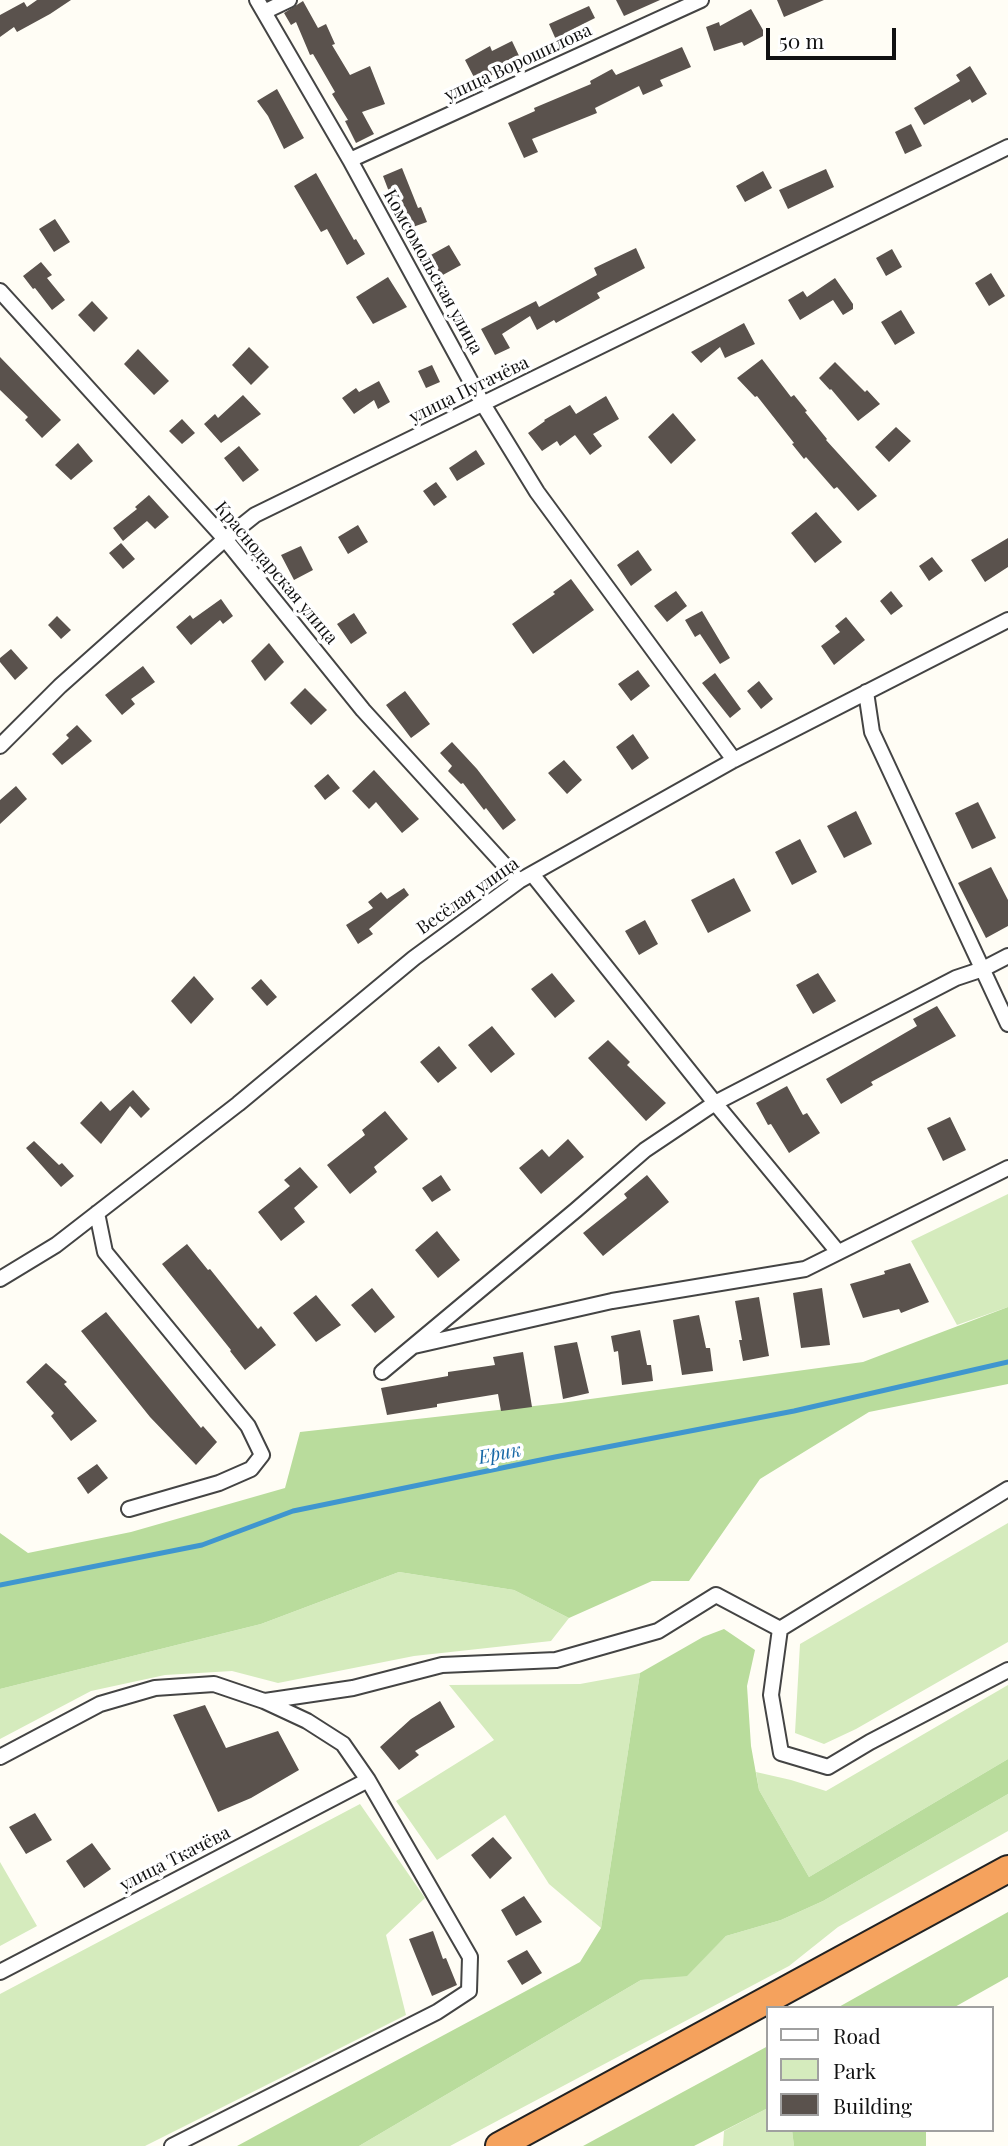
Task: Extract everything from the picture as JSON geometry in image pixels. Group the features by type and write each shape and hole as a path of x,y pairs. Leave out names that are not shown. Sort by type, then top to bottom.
{"highway":[{"path":"499,2146 1008,1869"}],"street":[{"path":"261,6 289,0"},
{"name":"улица Ворошилова","path":"350,160 701,0"},
{"name":"Комсомольская улица","path":"261,6 350,160 483,404 537,492 734,760"},
{"name":"улица Пугачёва","path":"0,746 60,685 225,539 256,515 1008,147"},
{"name":"Краснодарская улица","path":"0,291 225,539 363,710 519,881"},
{"name":"Весёлая улица","path":"0,1279 56,1245 238,1104 414,958 519,881 734,760 1008,620"},
{"path":"866,692 872,732 1008,1024"},
{"path":"532,874 838,1252"},
{"path":"382,1371 645,1150 715,1103 956,978 983,969 1008,956"},
{"path":"412,1346 612,1301 805,1269 1008,1168"},
{"path":"97,1213 104,1252 248,1426 262,1455 251,1469 219,1483 130,1509"},
{"path":"780,1629 1008,1489"},
{"path":"264,1701 354,1688 442,1665 556,1660 658,1631 716,1595 780,1629"},
{"path":"780,1629 771,1695 782,1752 828,1767 1008,1670"},
{"path":"0,1757 100,1703 155,1688 214,1684 264,1701 307,1721 343,1744 368,1780 470,1956 469,1991 437,2012 173,2146"},
{"name":"улица Ткачёва","path":"0,1972 368,1780"}],"green space":[{"path":"1008,1194 1008,1307 957,1325 911,1241"},
{"path":"1008,1307 1008,1384 869,1412 760,1479 689,1581 652,1581 569,1618 514,1590 399,1572 261,1624 0,1689 0,1533 28,1553 131,1532 285,1488 300,1432 561,1403 863,1362"},
{"path":"1008,1523 1008,1642 856,1729 824,1744 795,1733 800,1644"},
{"path":"399,1572 514,1590 569,1618 551,1641 414,1656 278,1683 232,1671 165,1675 91,1691 0,1739 0,1689 261,1624"},
{"path":"724,1629 755,1650 747,1686 751,1746 759,1790 809,1877 1008,1759 1008,1794 823,1901 781,1920 726,1936 687,1976 641,1980 359,2146 237,2146 580,1962 601,1928 640,1673 703,1637"},
{"path":"640,1673 601,1928 549,1884 505,1815 437,1860 396,1801 494,1740 449,1685 580,1684"},
{"path":"1008,1685 1008,1759 809,1877 759,1790 756,1772 826,1791"},
{"path":"1008,1794 1008,1831 838,1927 789,1966 450,2146 359,2146 641,1980 687,1975 726,1936 781,1920 823,1901"},
{"path":"360,1804 425,1898 386,1935 406,2015 145,2146 0,2146 0,1994"},
{"path":"0,1862 37,1926 0,1946"},
{"path":"1008,1912 1008,1977 957,2006 841,2006"},
{"path":"766,2047 766,2109 694,2146 583,2146"},
{"path":"766,2109 766,2132 792,2132 794,2146 723,2146 724,2131"},
{"path":"792,2132 926,2132 926,2146 794,2146"}],"building":[{"path":"37,0 71,0 17,32 14,27 0,37 0,15 24,2 27,7"},
{"path":"616,0 660,0 624,16"},
{"path":"777,0 824,0 784,17"},
{"path":"303,1 318,28 326,24 335,44 332,45 350,75 370,66 385,104 362,112 374,134 356,143 345,121 348,120 332,94 335,92 313,54 310,55 296,22 291,25 284,13"},
{"path":"589,6 595,18 567,32 569,36 557,42 549,24"},
{"path":"751,9 763,30 763,36 744,46 742,42 714,51 706,27 719,22 720,26"},
{"path":"512,41 521,60 477,83 465,60 490,46 492,51"},
{"path":"682,47 691,67 660,80 663,86 643,95 639,86 595,108 597,113 532,139 538,152 524,158 508,123 535,111 534,108 591,84 590,81 612,69 616,75"},
{"path":"970,66 987,94 972,103 970,99 924,125 914,108 960,81 956,75"},
{"path":"277,89 304,138 284,149 268,116 257,101"},
{"path":"911,124 922,146 905,154 895,132"},
{"path":"402,168 418,208 421,207 427,222 410,228 396,194 391,197 383,176"},
{"path":"826,169 834,187 788,209 779,190"},
{"path":"763,171 772,188 745,202 736,186"},
{"path":"316,173 354,240 356,239 365,254 347,265 327,229 321,232 294,186"},
{"path":"55,219 70,242 54,252 39,229"},
{"path":"449,245 461,265 441,276 429,256"},
{"path":"636,248 645,268 597,293 600,298 556,323 554,320 537,330 530,316 502,334 510,348 495,355 481,329 536,301 539,307 597,275 594,268"},
{"path":"892,249 902,267 886,276 876,258"},
{"path":"41,262 52,275 47,278 65,300 52,310 23,276"},
{"path":"991,273 1005,296 989,306 975,283"},
{"path":"388,277 407,307 373,324 356,297"},
{"path":"835,278 853,304 853,309 843,315 833,300 800,320 788,300 803,291 807,297"},
{"path":"92,301 108,318 94,332 78,315"},
{"path":"901,310 915,333 895,345 881,322"},
{"path":"744,323 755,344 725,358 720,347 701,363 691,352"},
{"path":"249,347 269,367 251,385 232,365"},
{"path":"138,349 169,381 154,395 124,364"},
{"path":"0,357 61,420 42,438 25,420 28,417 0,390"},
{"path":"762,359 791,397 794,395 807,411 805,412 826,440 877,496 858,511 806,457 804,459 757,396 737,378"},
{"path":"835,362 880,404 858,421 819,378"},
{"path":"432,365 440,382 426,388 418,371"},
{"path":"379,381 390,402 378,409 374,400 354,414 342,398 356,388 359,392"},
{"path":"243,395 261,414 221,443 204,424 215,414 218,418"},
{"path":"606,396 619,419 593,434 602,446 590,455 575,435 560,446 557,441 542,451 528,433 570,405 576,414"},
{"path":"673,413 696,440 671,464 648,437"},
{"path":"182,419 195,433 182,444 169,431"},
{"path":"896,427 911,441 889,462 875,447"},
{"path":"78,443 93,461 71,480 55,465"},
{"path":"239,446 259,470 243,482 224,458"},
{"path":"476,450 485,464 457,481 449,468"},
{"path":"436,482 447,497 434,506 423,491"},
{"path":"149,495 169,517 155,529 147,521 123,541 113,528 137,509 135,507"},
{"path":"816,512 842,542 815,563 791,533"},
{"path":"358,525 368,542 348,554 338,537"},
{"path":"1008,538 1008,567 985,582 971,560"},
{"path":"121,543 135,559 123,569 109,553"},
{"path":"301,546 313,570 294,580 281,555"},
{"path":"638,550 652,570 631,586 617,565"},
{"path":"932,557 943,571 929,581 919,566"},
{"path":"571,579 594,610 533,654 512,624 555,594 553,592"},
{"path":"676,591 687,606 667,622 654,606"},
{"path":"891,591 903,606 891,615 880,601"},
{"path":"221,599 233,616 223,624 220,620 191,645 176,627 190,615 193,619"},
{"path":"702,611 730,658 720,664 700,634 695,637 685,620"},
{"path":"354,613 367,633 351,644 337,624"},
{"path":"57,616 71,630 61,639 48,625"},
{"path":"846,617 865,640 834,665 821,646 840,632 835,626"},
{"path":"269,643 284,662 265,681 251,661"},
{"path":"11,649 28,668 15,680 0,662 0,658"},
{"path":"143,666 155,682 131,699 135,704 122,715 105,695"},
{"path":"638,670 650,686 631,701 618,684"},
{"path":"715,673 741,709 730,718 702,683"},
{"path":"759,681 773,699 761,709 747,691"},
{"path":"305,688 327,710 311,725 290,703"},
{"path":"405,691 430,724 411,738 386,705"},
{"path":"77,725 92,741 62,765 52,754 69,738 66,735"},
{"path":"633,734 649,758 632,770 616,747"},
{"path":"452,742 477,769 516,820 503,830 463,783 448,771 452,766 440,753"},
{"path":"564,760 582,780 567,794 548,773"},
{"path":"374,770 419,819 402,833 376,802 369,809 352,791"},
{"path":"328,774 340,788 325,800 314,786"},
{"path":"16,786 27,799 0,824 0,800"},
{"path":"978,802 996,838 972,849 955,813"},
{"path":"856,811 872,844 844,858 827,826"},
{"path":"800,839 817,872 792,885 775,852"},
{"path":"991,867 1008,900 1008,926 986,938 958,883"},
{"path":"734,878 751,911 708,933 691,900"},
{"path":"404,888 409,895 369,929 373,934 358,944 346,925 373,908 368,902 381,892 387,899"},
{"path":"645,920 658,944 639,955 625,931"},
{"path":"552,973 575,1001 555,1018 531,989"},
{"path":"818,973 836,1001 813,1014 796,985"},
{"path":"194,976 214,999 191,1024 171,1001"},
{"path":"261,979 277,997 267,1006 251,988"},
{"path":"937,1006 956,1036 871,1082 873,1085 841,1104 826,1079 917,1026 913,1019"},
{"path":"492,1026 515,1054 491,1073 468,1045"},
{"path":"608,1040 630,1062 627,1065 666,1103 646,1121 588,1058"},
{"path":"439,1046 457,1068 438,1083 420,1062"},
{"path":"787,1086 803,1115 807,1113 820,1133 789,1153 771,1124 768,1125 756,1103"},
{"path":"133,1090 150,1109 141,1118 130,1106 101,1144 80,1123 101,1101 110,1111"},
{"path":"385,1111 408,1139 374,1167 377,1172 350,1194 327,1165 365,1135 362,1130"},
{"path":"950,1117 966,1150 943,1161 927,1128"},
{"path":"568,1139 584,1157 541,1194 519,1168 542,1149 549,1157"},
{"path":"34,1141 74,1176 61,1187 26,1148"},
{"path":"300,1167 318,1187 294,1208 305,1222 281,1241 258,1212 290,1186 284,1180"},
{"path":"441,1175 451,1190 432,1202 422,1188"},
{"path":"647,1175 669,1202 603,1256 583,1233 627,1198 624,1194"},
{"path":"437,1231 460,1260 438,1278 415,1250"},
{"path":"187,1244 258,1329 261,1326 276,1345 245,1370 162,1264"},
{"path":"910,1263 929,1302 901,1313 899,1309 863,1318 850,1284 885,1274 884,1271"},
{"path":"372,1288 395,1317 375,1333 351,1305"},
{"path":"822,1288 830,1345 801,1348 793,1293"},
{"path":"316,1295 341,1325 316,1342 293,1313"},
{"path":"759,1297 769,1356 743,1361 735,1301"},
{"path":"106,1312 201,1428 203,1426 217,1442 196,1465 150,1417 81,1331"},
{"path":"699,1315 706,1348 710,1348 713,1371 682,1375 673,1320"},
{"path":"640,1330 653,1381 622,1385 618,1351 614,1352 611,1336"},
{"path":"577,1342 589,1393 563,1399 554,1346"},
{"path":"523,1352 532,1407 501,1411 498,1394 387,1415 381,1388 448,1376 448,1372 495,1365 493,1357"},
{"path":"46,1363 67,1382 64,1384 97,1421 71,1441 51,1416 54,1413 26,1382"},
{"path":"97,1464 108,1478 88,1494 77,1478"},
{"path":"440,1701 455,1727 415,1751 419,1755 399,1770 380,1747 411,1719"},
{"path":"205,1705 226,1748 278,1731 299,1770 251,1798 218,1812 173,1715"},
{"path":"35,1813 52,1840 26,1854 9,1827"},
{"path":"493,1837 512,1858 490,1879 471,1855"},
{"path":"92,1843 111,1869 84,1888 66,1861"},
{"path":"524,1896 542,1922 516,1936 501,1910"},
{"path":"433,1931 443,1959 446,1958 457,1985 432,1996 409,1939"},
{"path":"527,1950 542,1973 522,1985 507,1961"}],"waterway":[{"name":"Ерик","path":"0,1585 202,1545 293,1511 794,1411 1008,1362"}]}
